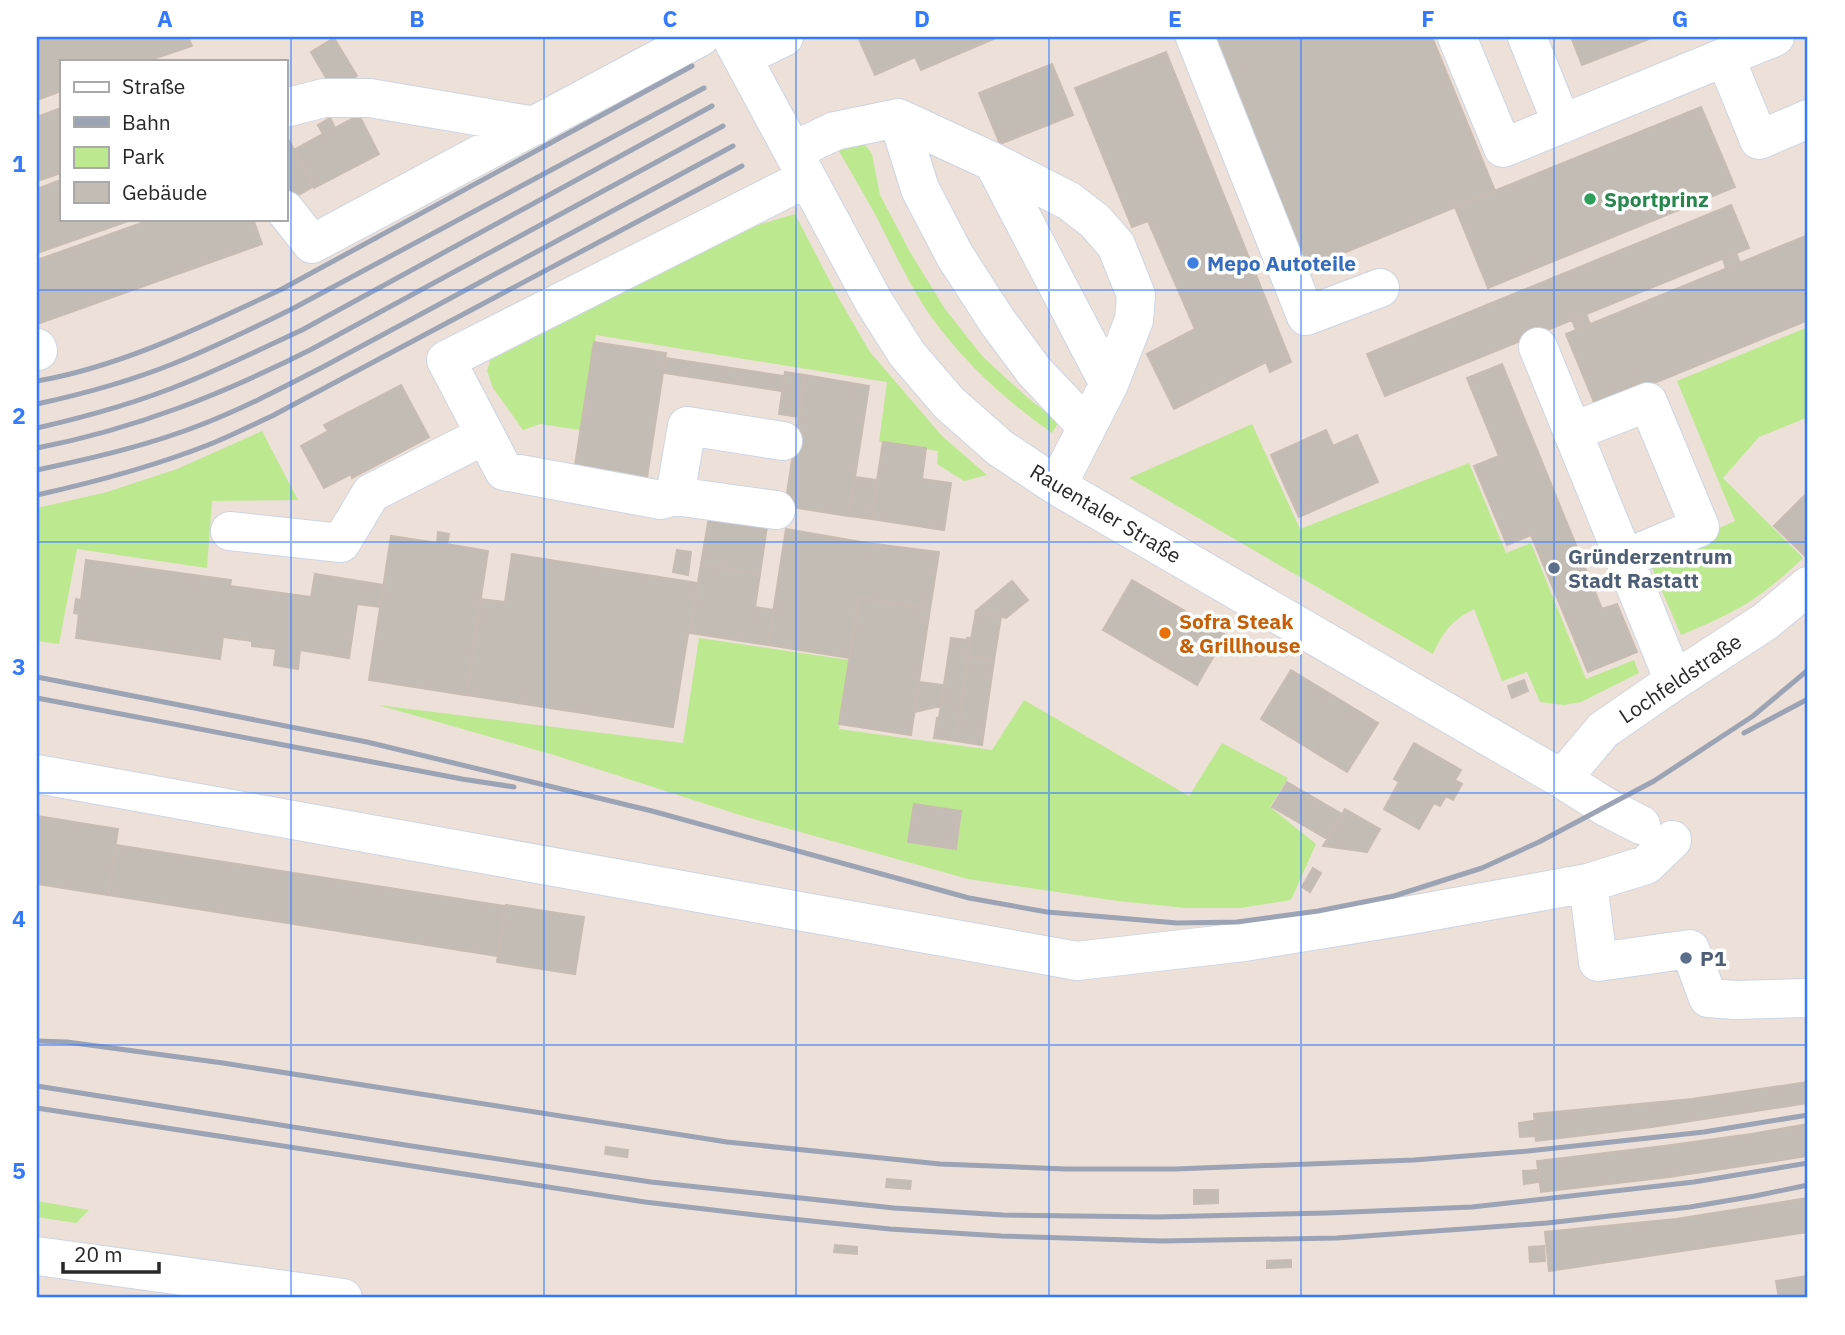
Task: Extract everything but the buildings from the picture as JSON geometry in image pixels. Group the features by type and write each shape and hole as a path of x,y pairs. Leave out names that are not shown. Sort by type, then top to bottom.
{"street":[{"path":"287,213 312,244 700,37"},
{"path":"737,47 784,37"},
{"path":"1195,37 1306,316 1380,288"},
{"path":"1457,37 1503,148 1775,37"},
{"path":"1527,37 1562,124"},
{"name":"Rauentaler Straße","path":"737,47 874,302 907,354 949,403 1000,448 1057,486 1606,807 1657,832 1646,865 1588,883"},
{"path":"1725,57 1759,140 1808,120"},
{"path":"287,107 324,98 370,98 535,126"},
{"path":"898,118 920,189 956,256 1034,371 1087,427"},
{"path":"776,510 676,496 660,500 504,471 446,360 800,164 835,131 898,118 1069,201 1095,221 1116,245 1136,295 1134,320 1109,384 1057,486"},
{"path":"993,162 1109,384"},
{"path":"1538,347 1674,681"},
{"path":"1572,432 1648,402 1700,527 1625,559"},
{"path":"676,496 687,426 783,441"},
{"path":"230,531 341,543 371,493 485,435"},
{"name":"Lochfeldstraße","path":"1562,779 1603,730 1766,621 1808,586"},
{"path":"37,774 1077,961 1244,942 1588,883 1598,962 1690,948 1708,998 1808,998"},
{"path":"37,1256 291,1295 343,1298"}],"green space":[{"path":"861,139 872,154 880,195 910,252 945,309 983,357 1059,422 1052,433 1018,408 972,366 932,318 835,144"},
{"path":"795,214 870,352 942,436 987,475 964,481 937,464 938,451 879,442 887,382 596,335 580,430 540,424 523,430 493,388 487,371 492,354 703,241"},
{"path":"1808,327 1808,417 1759,437 1723,478 1803,558 1746,604 1681,635 1648,559 1735,521 1677,381"},
{"path":"1252,424 1300,529 1469,463 1506,553 1531,543 1586,679 1634,660 1639,673 1581,702 1564,705 1540,702 1527,672 1502,681 1474,609 1449,627 1433,654 1129,478"},
{"path":"262,431 298,500 212,501 207,568 77,549 59,644 37,641 37,508 107,492 177,469"},
{"path":"699,638 849,660 839,729 992,750 1024,700 1189,796 1222,743 1288,778 1270,807 1316,844 1291,900 1240,908 1186,908 1118,901 968,879 743,816 554,755 378,705 683,743"},
{"path":"37,1201 89,1210 76,1223 37,1217"}],"railway":[{"path":"37,381 100,366 131,355 282,289 692,66"},
{"path":"37,404 141,376 234,337 292,309 704,88"},
{"path":"37,428 167,390 215,371 302,330 712,106"},
{"path":"37,448 144,420 245,381 312,349 723,126"},
{"path":"37,470 163,438 248,405 733,146"},
{"path":"37,495 145,467 240,431 742,166"},
{"path":"37,677 367,742 652,811 969,898 1047,912 1177,923 1237,922 1318,911 1394,896 1482,868 1539,842 1654,781 1753,716 1808,670"},
{"path":"37,698 514,787"},
{"path":"1744,733 1808,699"},
{"path":"37,1041 67,1042 223,1063 727,1142 940,1164 1066,1169 1175,1169 1414,1160 1704,1132 1808,1115"},
{"path":"37,1086 651,1182 894,1208 1003,1215 1158,1217 1472,1207 1694,1182 1808,1163"},
{"path":"37,1108 645,1202 890,1229 1001,1236 1162,1241 1337,1238 1547,1223 1690,1207 1808,1185"}],"place":[{"name":"Sportprinz","path":"1590,199"},
{"name":"Mepo Autoteile","path":"1193,263"},
{"name":"Gründerzentrum Stadt Rastatt","path":"1554,568"},
{"name":"Sofra Steak & Grillhouse","path":"1165,633"},
{"name":"P1","path":"1686,958"}]}
